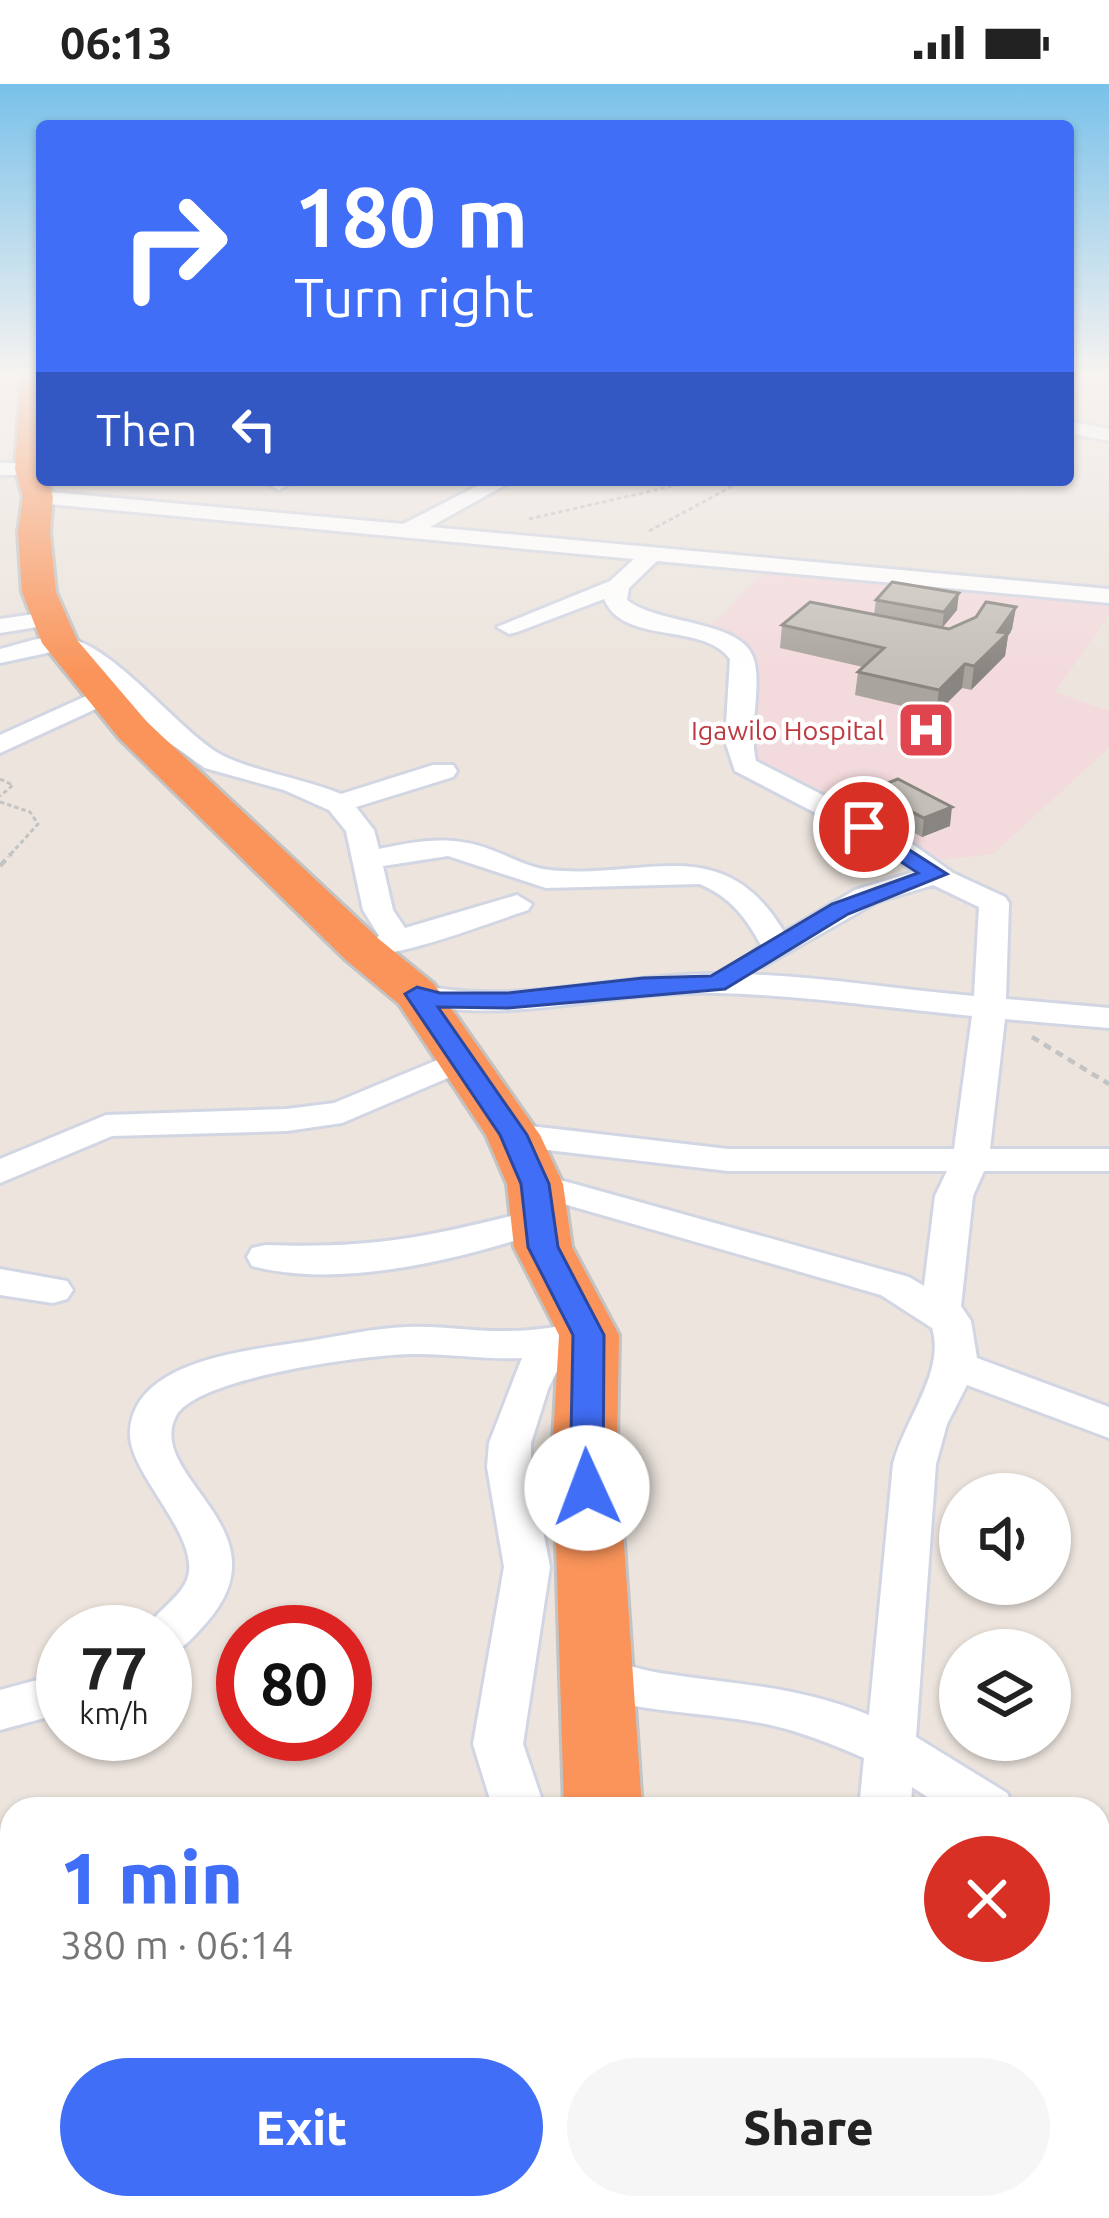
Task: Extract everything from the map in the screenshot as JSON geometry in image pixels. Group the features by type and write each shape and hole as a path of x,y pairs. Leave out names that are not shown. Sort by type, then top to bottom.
{"highway":[{"path":"22,478 34,532 39,592 36,629 134,730 381,946 513,1135 537,1202 543,1247 570,1338 585,1441 602,1797"}],"street":[{"path":"83,486 439,536 1109,596"},
{"path":"410,529 492,486"},
{"path":"640,553 618,586 615,602 640,621 721,638 738,648 742,659 738,740 744,765 887,839 936,874 994,903 990,1006 971,1159 954,1196 941,1306 951,1321 958,1366 926,1425 911,1483 907,1587 886,1797"},
{"path":"509,626 618,586"},
{"path":"971,615 987,586"},
{"path":"0,656 36,629 115,675 173,734 214,762 294,784 339,804 360,830 381,946 517,904"},
{"path":"0,745 104,696"},
{"path":"339,804 443,772"},
{"path":"368,860 456,848 550,879 656,871 690,874 752,901 763,912 779,949"},
{"path":"716,983 866,896 936,874"},
{"path":"417,994 440,1000 508,1001 643,985 716,983 1109,1018"},
{"path":"0,1172 106,1126 267,1121 342,1112 464,1060"},
{"path":"513,1135 728,1160 1101,1157"},
{"path":"266,1257 364,1260 422,1255 537,1202 895,1286 951,1321"},
{"path":"0,1282 52,1291"},
{"path":"192,1607 212,1578 205,1541 152,1452 149,1438 158,1413 182,1384 212,1370 374,1344 570,1338"},
{"path":"515,1797 498,1744 526,1567 509,1467 510,1443 527,1389 570,1338"},
{"path":"958,1366 1109,1423"},
{"path":"596,1678 658,1693 762,1703 828,1720 889,1746 969,1797"},
{"path":"0,1710 36,1700"}],"path":[{"path":"522,520 672,486"},
{"path":"640,553 631,544 733,486"},
{"path":"0,779 13,785 0,799 31,812 38,824 0,866"},
{"path":"990,1006 1014,1027 1109,1084"}],"shaded area":[{"name":"Igawilo Hospital","path":"764,571 1101,597 1109,603 1109,615 1055,692 1109,711 1109,748 993,854 939,860 742,758 742,649 711,626"}],"building":[{"path":"892,582 959,593 944,612 876,600"},
{"path":"810,602 949,629 976,617 986,602 1016,607 998,632 1008,633 974,666 965,664 939,690 858,672 884,648 782,625"},
{"path":"898,779 952,807 924,818 870,790"}],"place":[{"name":"Igawilo Hospital","path":"926,730"}],"route":[{"path":"587,1488 589,1335 543,1247 535,1184 513,1135 417,994 440,1000 508,1001 643,985 716,983 840,909 875,892 936,874 864,827"}]}
